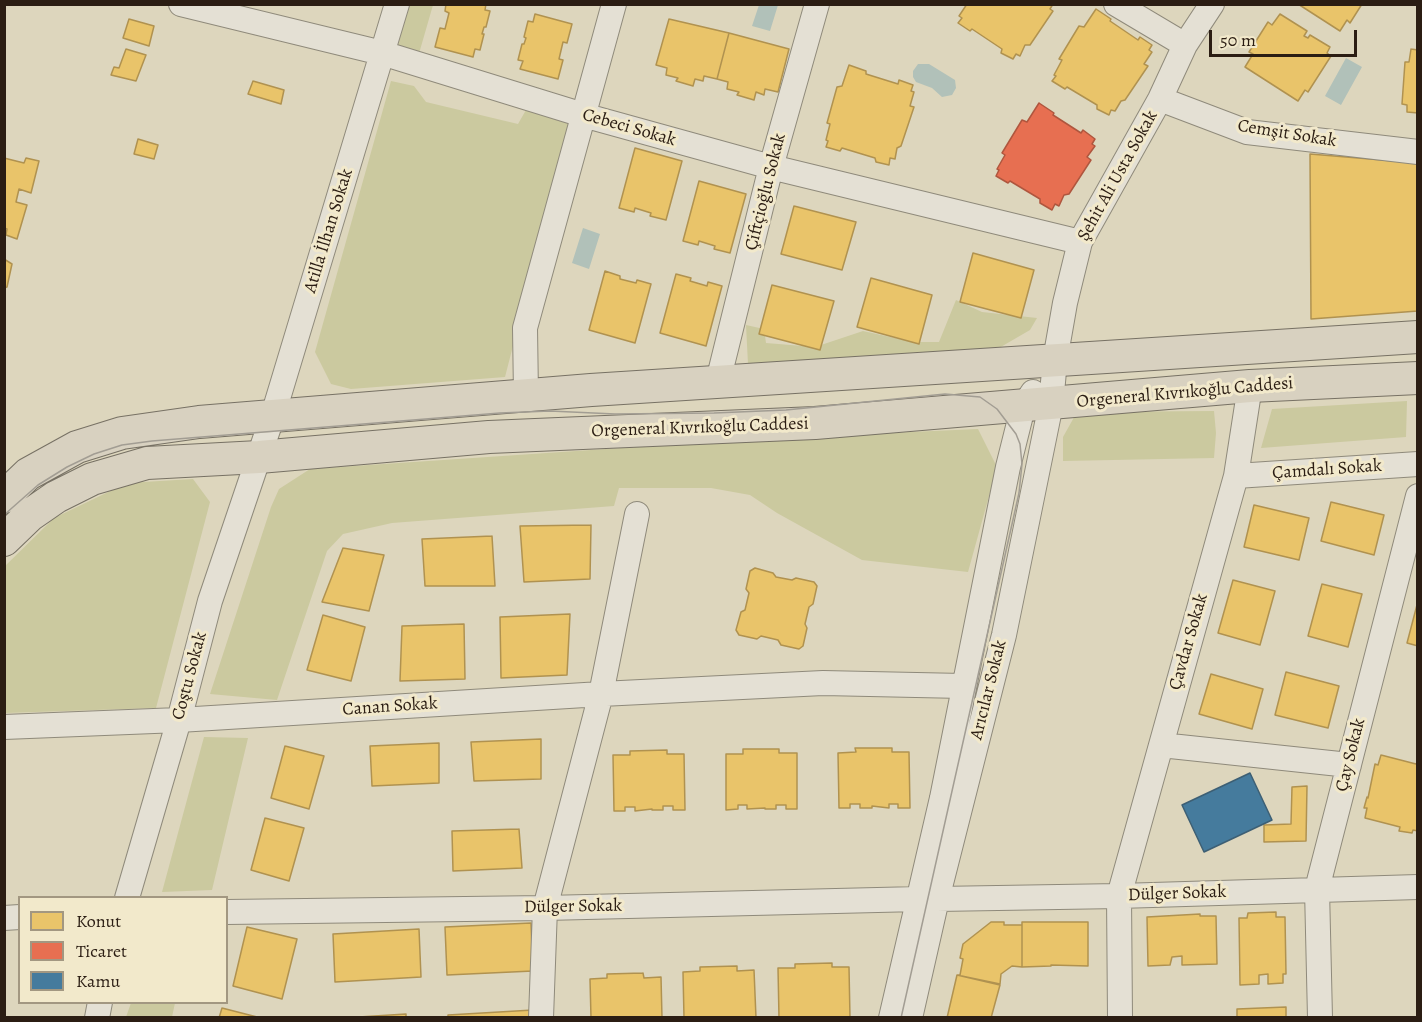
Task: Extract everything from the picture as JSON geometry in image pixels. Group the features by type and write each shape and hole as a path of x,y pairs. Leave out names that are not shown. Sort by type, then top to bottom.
{"main road":[{"path":"4,497 28,474 77,447 122,432 199,422 718,381 1418,338"},
{"name":"Orgeneral Kıvrıkoğlu Caddesi","path":"4,540 30,515 56,497 92,479 147,464 489,437 815,423 1250,386 1418,378"}],"street":[{"name":"Cebeci Sokak","path":"181,4 382,53 583,115 771,168 1080,242"},
{"name":"Atilla İlhan Sokak","path":"259,456 397,4"},
{"path":"526,395 525,328 614,4"},
{"name":"Çiftçioğlu Sokak","path":"718,381 771,168 817,4"},
{"path":"1116,4 1185,45"},
{"name":"Şehit Ali Usta Sokak","path":"1055,360 1065,303 1080,242 1160,99 1185,45 1212,4"},
{"name":"Cemşit Sokak","path":"1160,99 1247,132 1418,152"},
{"name":"Arıcılar Sokak","path":"910,1017 928,899 1004,634 1037,405 1055,360"},
{"name":"Çavdar Sokak","path":"1119,896 1236,476 1250,386"},
{"path":"891,1017 928,899 942,798 1005,478 1037,405"},
{"name":"Coştu Sokak","path":"128,896 179,720 210,601 259,456"},
{"name":"Çamdalı Sokak","path":"1236,476 1418,464"},
{"name":"Çay Sokak","path":"1320,1017 1317,889 1418,496"},
{"path":"541,1017 545,908 601,694 637,514"},
{"name":"Canan Sokak","path":"4,727 179,720 823,683 963,686"},
{"path":"1161,745 1349,765"},
{"name":"Dülger Sokak","path":"228,912 1119,896 1418,887"},
{"path":"1119,896 1120,1017"}],"shaded area":[{"path":"409,5 433,5 418,57 397,48"},
{"path":"759,5 778,5 770,31 752,26"},
{"path":"1346,58 1362,67 1341,105 1325,96"},
{"path":"918,64 929,64 955,80 956,88 952,95 942,97 932,88 916,82 913,71"},
{"path":"391,81 414,86 426,102 518,124 526,110 571,120 505,377 351,389 331,384 315,352"},
{"path":"583,228 600,234 589,269 572,263"},
{"path":"956,300 982,312 1037,318 1030,330 999,348 748,364 746,325 764,329 766,343 815,347 863,331 913,342 939,342"},
{"path":"1407,401 1406,437 1261,448 1272,409"},
{"path":"1214,411 1216,433 1214,458 1063,461 1063,437 1077,412"},
{"path":"978,429 997,467 968,572 862,560 777,513 750,495 711,488 619,488 614,506 392,523 343,534 327,551 277,700 210,694 271,507 279,489 310,469 754,439"},
{"path":"193,479 210,502 156,708 5,713 4,567 54,518 127,483"},
{"path":"204,737 248,738 212,890 162,892"},
{"path":"130,1004 175,1004 172,1017 126,1017"}],"building: Konut":[{"path":"446,4 486,4 485,10 490,11 482,34 484,34 480,50 475,49 473,57 435,47 440,28 445,29 449,13 445,11"},
{"path":"967,4 1053,4 1050,9 1053,11 1030,45 1025,45 1020,56 1016,54 1013,59 1001,53 1002,49 972,29 970,31 958,23 962,18 959,16"},
{"path":"1298,4 1362,4 1350,23 1347,20 1340,31"},
{"path":"1096,9 1138,40 1140,37 1152,45 1149,50 1152,52 1144,64 1148,66 1125,100 1121,101 1115,111 1111,110 1109,115 1067,87 1065,89 1052,81 1062,60 1059,59 1079,26 1084,27"},
{"path":"535,14 572,24 567,43 563,42 559,59 563,60 558,79 520,69 523,61 518,60 526,38 524,37 528,21 533,22"},
{"path":"1280,14 1307,31 1304,36 1308,38 1310,35 1330,47 1327,53 1331,56 1308,92 1305,90 1298,101 1245,67 1253,54 1249,52 1268,22 1272,25"},
{"path":"129,19 154,26 149,46 123,38"},
{"path":"669,19 729,33 717,79 704,76 703,81 695,79 693,86 676,81 678,78 666,75 667,68 656,65"},
{"path":"729,33 789,49 778,92 765,89 764,95 756,92 754,100 737,95 739,92 727,89 728,82 717,79"},
{"path":"126,49 146,55 136,81 111,75 114,67 119,68"},
{"path":"1411,49 1418,50 1418,113 1407,112 1407,105 1402,104 1405,62 1409,62"},
{"path":"849,65 866,71 866,74 898,84 899,80 913,85 911,91 914,92 910,106 914,107 901,146 897,148 895,159 890,158 889,165 876,162 875,158 842,148 840,151 826,147 830,124 827,123 837,87 842,86"},
{"path":"253,81 284,90 281,104 248,94"},
{"path":"138,139 158,145 154,159 134,154"},
{"path":"635,148 682,161 666,220 650,216 651,213 635,208 634,212 619,208"},
{"path":"1310,154 1418,163 1418,311 1311,319"},
{"path":"4,158 24,163 26,158 39,161 31,193 19,189 16,202 27,205 17,239 6,235 7,229 4,228"},
{"path":"699,181 746,194 730,253 714,249 715,246 699,241 698,245 683,241"},
{"path":"794,206 856,222 842,270 781,254"},
{"path":"973,253 1034,270 1021,318 960,302"},
{"path":"4,259 12,264 7,287 4,288"},
{"path":"605,271 620,276 620,279 651,284 635,343 589,330"},
{"path":"676,274 707,286 708,282 722,286 706,346 660,333"},
{"path":"871,278 932,295 919,344 857,327"},
{"path":"772,285 834,301 820,350 759,334"},
{"path":"1331,502 1384,515 1374,555 1321,541"},
{"path":"1254,505 1309,518 1299,560 1244,547"},
{"path":"591,525 590,579 524,582 520,526"},
{"path":"492,536 495,586 425,586 422,539"},
{"path":"343,548 384,555 369,611 322,602"},
{"path":"755,568 773,573 776,577 814,582 817,586 805,624 807,628 803,646 799,649 781,645 778,640 761,636 757,639 739,635 736,630 741,612 745,610 749,593 746,589 750,571"},
{"path":"1233,580 1275,591 1260,645 1218,633"},
{"path":"1322,584 1362,594 1348,647 1308,636"},
{"path":"1418,601 1418,646 1407,643"},
{"path":"570,614 567,675 501,678 500,617"},
{"path":"323,615 365,627 351,681 307,670"},
{"path":"464,624 465,679 400,681 402,626"},
{"path":"1286,672 1339,686 1328,728 1275,715"},
{"path":"1211,674 1263,689 1252,729 1199,714"},
{"path":"541,739 541,779 474,781 471,742"},
{"path":"439,743 439,783 372,786 370,746"},
{"path":"285,746 324,756 309,809 271,798"},
{"path":"855,748 892,748 892,752 909,752 910,808 898,808 898,804 889,804 889,808 872,806 872,808 860,808 860,804 850,804 850,808 839,808 838,753 856,752"},
{"path":"743,749 779,749 779,753 797,753 797,809 786,809 786,805 776,805 776,809 747,809 747,805 738,805 738,809 726,810 726,754 743,754"},
{"path":"667,750 667,754 684,754 685,810 673,810 673,806 663,806 663,810 635,811 635,807 625,807 625,811 614,811 613,755 630,755 630,751"},
{"path":"1381,755 1416,764 1418,761 1418,831 1413,830 1412,833 1399,831 1400,827 1365,818 1367,808 1364,808 1375,764 1378,765"},
{"path":"1307,786 1306,841 1264,842 1264,825 1291,824 1292,787"},
{"path":"265,818 304,828 289,881 251,870"},
{"path":"519,829 522,868 453,871 452,831"},
{"path":"1276,912 1276,917 1285,917 1286,974 1283,974 1283,983 1268,984 1268,974 1259,975 1259,984 1240,985 1239,918 1247,918 1248,913"},
{"path":"1200,914 1200,916 1216,916 1217,964 1182,965 1182,956 1172,957 1170,965 1148,966 1147,917"},
{"path":"991,922 1022,925 1022,967 1012,966 1001,974 1000,984 957,975 960,975 963,944"},
{"path":"1022,922 1088,922 1088,966 1022,967"},
{"path":"531,923 533,971 447,975 445,927"},
{"path":"247,927 297,939 282,999 233,986"},
{"path":"419,929 421,977 335,982 333,934"},
{"path":"832,963 832,967 849,967 850,1018 779,1018 778,968 795,968 795,964"},
{"path":"737,966 737,971 754,970 756,1018 684,1018 683,972 700,971 700,967"},
{"path":"643,973 644,978 661,977 662,1018 591,1018 590,979 607,978 607,974"},
{"path":"957,975 1000,985 991,1018 947,1018"},
{"path":"1286,1007 1286,1018 1237,1018 1237,1009"},
{"path":"222,1008 261,1018 219,1018"},
{"path":"533,1010 534,1018 448,1018 448,1015"},
{"path":"406,1014 406,1018 343,1018"}],"building: Ticaret":[{"path":"1039,103 1081,133 1083,130 1095,139 1092,144 1095,146 1087,157 1091,160 1069,194 1064,195 1059,206 1055,204 1052,210 1040,203 1040,199 1010,181 1008,183 996,176 999,170 997,169 1005,155 1002,153 1022,120 1027,122"}],"building: Kamu":[{"path":"1250,773 1272,820 1204,852 1182,805"}],"tram line":[{"path":"4,515 38,485 67,467 94,454 122,445 152,441 500,413 550,411 615,414 714,413 786,410 945,394 980,397 997,409 1016,434 1020,444 1022,464 1019,493 901,1018"}]}
